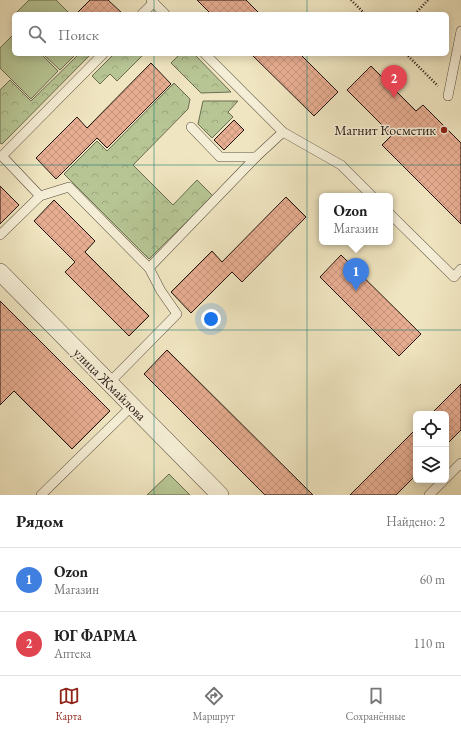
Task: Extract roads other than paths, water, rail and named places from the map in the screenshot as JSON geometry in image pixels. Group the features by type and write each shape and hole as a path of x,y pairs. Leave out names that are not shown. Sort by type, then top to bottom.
{"street":[{"name":"улица Жмайлова","path":"0,272 220,495"}],"lane":[{"path":"144,12 152,1 163,12"},
{"path":"448,96 461,31"},
{"path":"40,196 1,155 101,56"},
{"path":"207,56 283,132 341,165 369,193"},
{"path":"191,127 220,157 256,157"},
{"path":"149,268 256,157 283,132"},
{"path":"0,235 40,196 69,187 149,268 161,291 177,314 109,383"},
{"path":"393,217 454,277 461,269"},
{"path":"42,495 132,406"},
{"path":"449,475 461,463"},
{"path":"429,495 441,483"}],"place":[{"name":"ЮГ ФАРМА","path":"394,98"},
{"name":"Магнит Косметик","path":"444,130"},
{"name":"Ozon","path":"356,291"}]}
